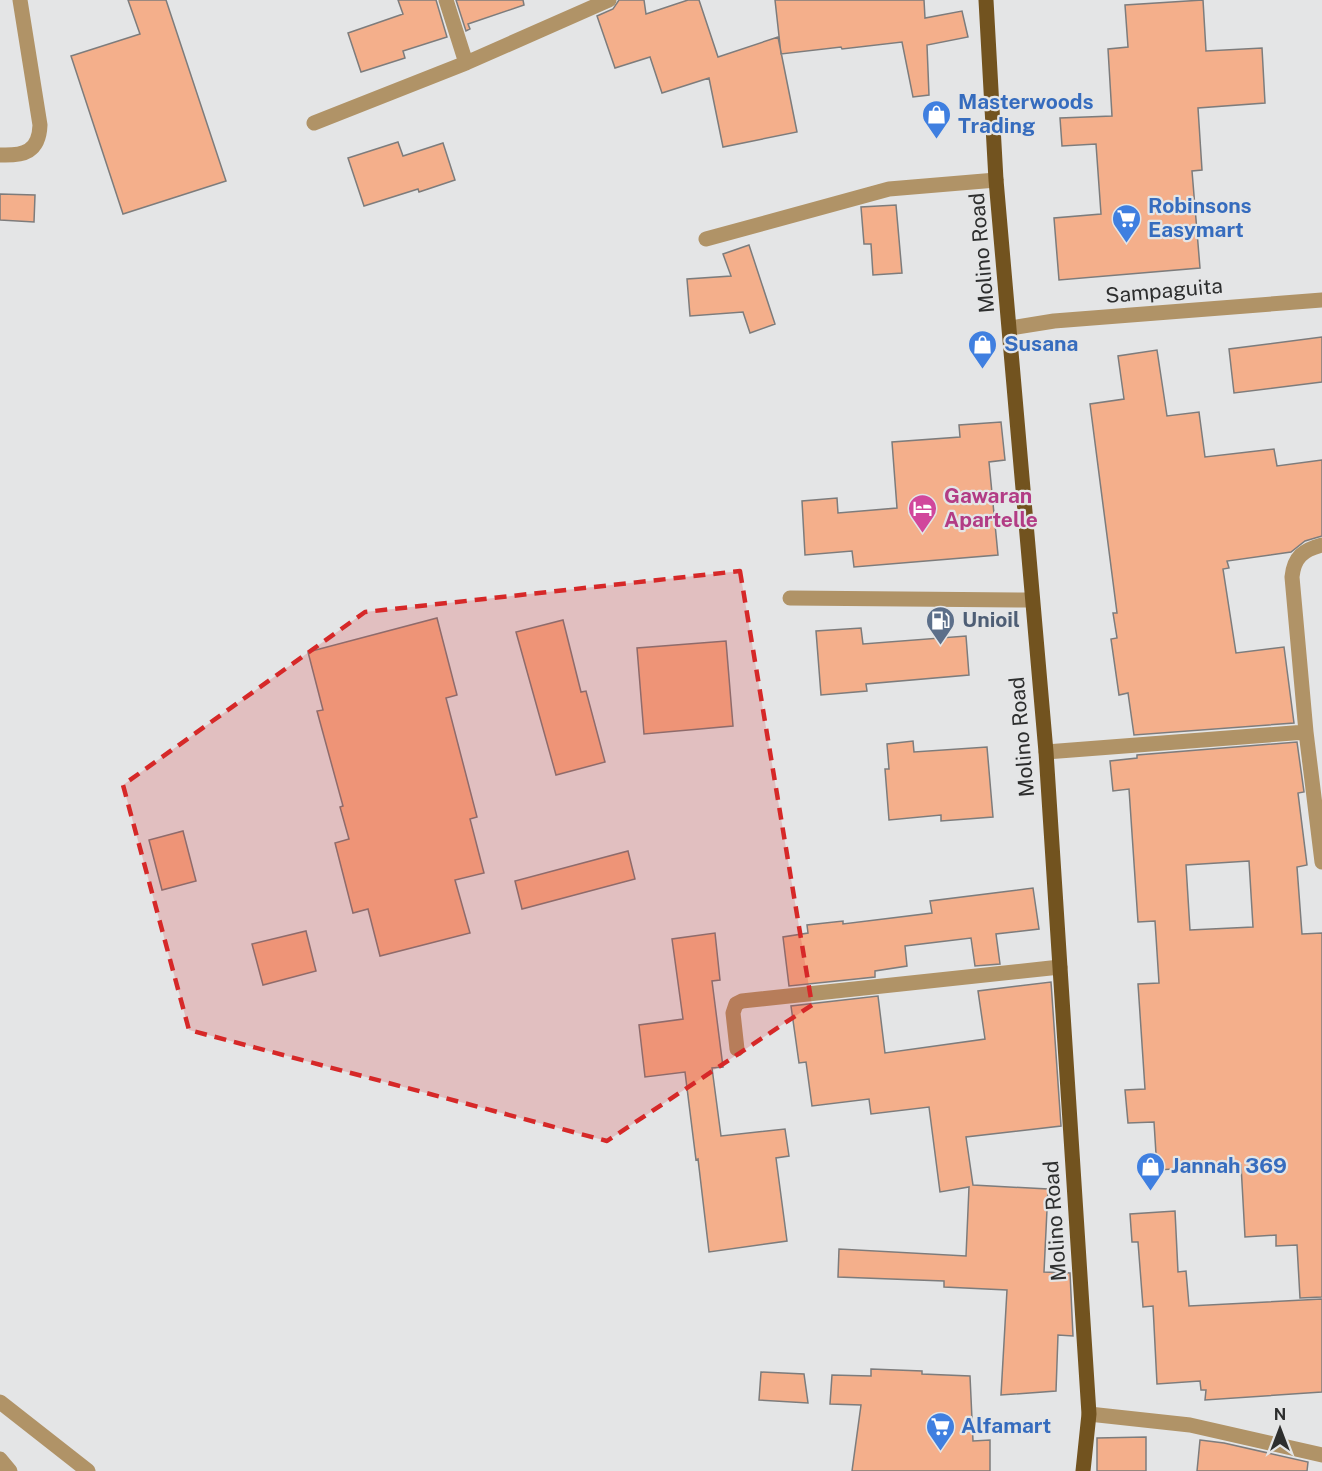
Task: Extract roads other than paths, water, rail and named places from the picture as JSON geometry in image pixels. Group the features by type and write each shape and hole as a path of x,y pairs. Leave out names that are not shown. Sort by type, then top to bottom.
{"main road":[{"name":"Molino Road","path":"986,0 996,180 1046,752 1089,1414 1083,1471"}],"street":[{"path":"0,155 25,153 34,147 40,137 20,0"},
{"path":"446,0 466,63"},
{"path":"314,123 466,63 609,0"},
{"path":"706,239 889,189 996,180"},
{"name":"Sampaguita","path":"1010,328 1054,321 1322,300"},
{"path":"1322,545 1301,553 1293,567 1292,577 1306,732 1322,862"},
{"path":"790,598 1031,600"},
{"path":"1046,752 1306,732"},
{"path":"737,1049 733,1013 734,1006 742,1001 1060,967"},
{"path":"0,1402 88,1471"},
{"path":"1089,1414 1190,1425 1322,1455"},
{"path":"0,1459 10,1471"}],"place":[{"name":"Masterwoods Trading","path":"937,140"},
{"name":"Robinsons Easymart","path":"1127,244"},
{"name":"Susana","path":"983,370"},
{"name":"Gawaran Apartelle","path":"923,534"},
{"name":"Unioil","path":"941,646"},
{"name":"Jannah 369","path":"1150,1192"},
{"name":"Alfamart","path":"940,1452"}]}
